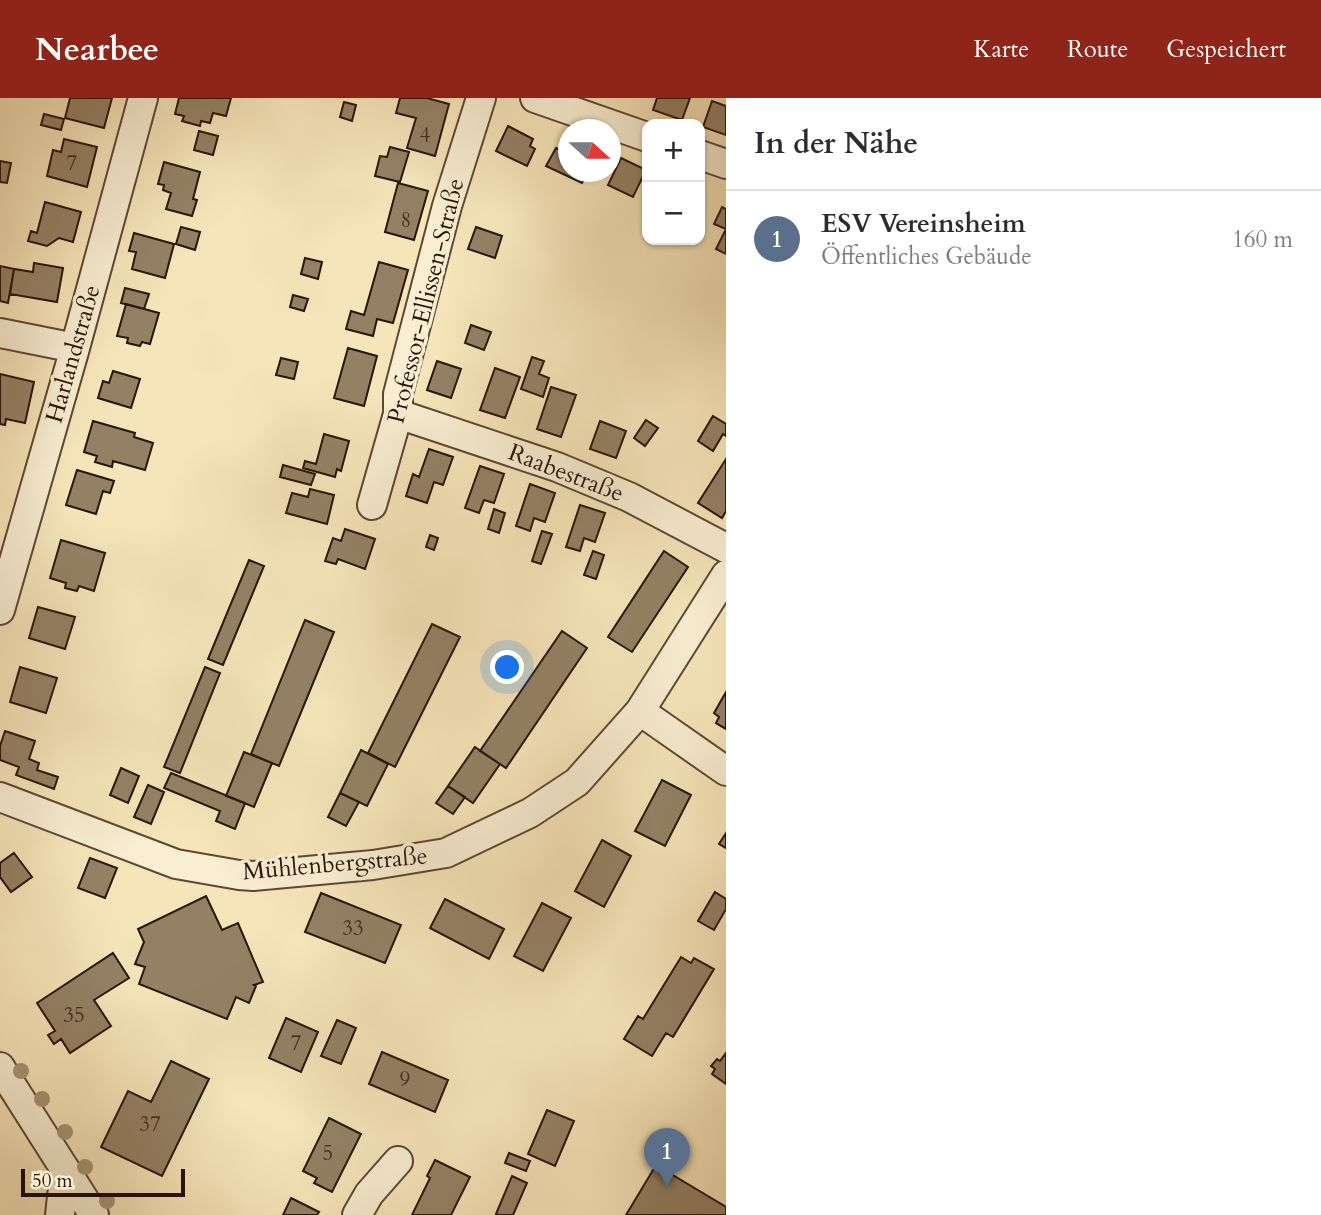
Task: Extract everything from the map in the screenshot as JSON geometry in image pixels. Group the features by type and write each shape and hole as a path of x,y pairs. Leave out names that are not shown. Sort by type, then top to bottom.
{"street":[{"name":"Harlandstraße","path":"0,610 143,98"},
{"name":"Professor-Ellissen-Straße","path":"372,505 398,414 398,394 447,206 481,98"},
{"path":"535,98 642,135"},
{"path":"705,157 726,164"},
{"path":"0,333 75,348"},
{"name":"Raabestraße","path":"398,414 557,467 629,497 726,548"},
{"name":"Mühlenbergstraße","path":"0,797 176,864 239,875 373,865 446,853 530,813 577,782 640,711 726,575"},
{"path":"640,711 726,771"},
{"path":"0,1067 94,1215"},
{"path":"357,1215 369,1194 398,1161"},
{"path":"60,1215 65,1169"}],"building":[{"path":"70,98 112,98 104,128 65,118"},
{"path":"179,98 231,98 226,116 213,113 210,123 201,121 200,126 182,121 184,116 175,114"},
{"path":"400,98 427,98 449,104 435,156 407,148 416,118 396,113"},
{"path":"657,98 690,98 682,119 653,110"},
{"path":"712,101 726,106 726,135 705,128"},
{"path":"344,102 356,105 352,121 340,117"},
{"path":"44,114 64,119 61,130 41,125"},
{"path":"508,126 533,139 530,146 535,149 527,166 496,151"},
{"path":"199,131 218,136 213,155 194,150"},
{"path":"64,139 97,147 87,187 47,176 53,150 61,152"},
{"path":"390,147 409,152 400,182 375,176 380,156 387,157"},
{"path":"556,148 558,149 558,172 546,166"},
{"path":"621,158 642,168 642,178 633,197 608,185 609,182 621,182"},
{"path":"0,161 11,163 7,183 0,182"},
{"path":"164,162 200,172 192,216 166,209 171,193 163,190 164,185 158,184"},
{"path":"398,183 428,191 414,240 385,232"},
{"path":"45,202 81,212 73,242 59,238 47,246 28,241 31,231 37,233"},
{"path":"722,207 726,209 726,229 714,224"},
{"path":"181,227 200,232 195,250 176,244"},
{"path":"476,227 502,236 495,258 468,249"},
{"path":"726,229 726,254 716,249"},
{"path":"134,233 174,244 165,278 132,269 136,252 129,251"},
{"path":"305,258 322,262 318,279 301,274"},
{"path":"379,262 408,270 393,323 377,319 373,336 346,329 351,311 364,315"},
{"path":"34,263 63,268 57,302 10,294 14,269 33,272"},
{"path":"0,266 14,269 8,303 0,301"},
{"path":"125,288 149,294 144,309 121,303"},
{"path":"293,295 308,299 304,311 290,307"},
{"path":"126,304 159,313 150,344 142,342 140,346 127,343 128,338 117,336"},
{"path":"471,325 491,332 484,350 465,343"},
{"path":"348,348 377,356 364,406 334,398"},
{"path":"532,357 544,361 539,374 549,378 543,397 521,389"},
{"path":"281,358 298,362 294,379 276,375"},
{"path":"437,361 461,369 451,398 427,390"},
{"path":"495,368 520,377 505,418 480,410"},
{"path":"113,371 140,379 131,408 98,398 103,381 109,383"},
{"path":"0,374 34,382 25,423 6,419 5,425 0,424"},
{"path":"551,387 576,395 561,437 537,429"},
{"path":"713,416 726,424 726,436 723,434 713,451 698,441"},
{"path":"646,420 658,428 645,446 634,438"},
{"path":"93,421 135,433 134,437 153,443 145,470 113,461 112,467 95,462 97,456 84,452"},
{"path":"600,421 626,431 616,458 590,449"},
{"path":"324,434 349,441 341,471 337,469 335,477 303,468 305,461 316,464"},
{"path":"429,449 453,457 443,485 434,482 427,503 406,496 413,474 419,477"},
{"path":"726,459 726,511 722,518 698,503"},
{"path":"283,465 315,474 311,485 280,477"},
{"path":"480,466 504,474 494,503 484,500 479,513 465,508"},
{"path":"77,470 114,481 110,493 103,491 96,514 66,505"},
{"path":"530,484 555,493 545,522 534,518 530,531 516,526"},
{"path":"310,489 334,495 327,524 286,513 292,493 308,497"},
{"path":"580,505 605,513 595,542 584,538 580,551 566,547"},
{"path":"494,509 505,513 499,533 488,529"},
{"path":"345,529 375,539 365,569 338,559 336,564 325,561 333,538 341,541"},
{"path":"542,531 552,534 541,564 532,561"},
{"path":"430,535 438,538 434,550 426,547"},
{"path":"61,540 105,553 94,591 79,586 77,591 65,588 66,583 50,578"},
{"path":"593,551 604,555 596,579 584,575"},
{"path":"664,551 688,567 632,652 608,637"},
{"path":"249,560 264,566 223,665 208,659"},
{"path":"38,607 75,617 65,649 29,638"},
{"path":"305,620 334,632 279,766 251,754"},
{"path":"432,624 460,637 395,767 368,753"},
{"path":"562,631 587,648 506,768 480,751"},
{"path":"20,667 57,678 46,713 10,702"},
{"path":"205,667 220,673 180,773 164,767"},
{"path":"726,692 726,729 716,723 719,717 714,713"},
{"path":"5,731 35,741 29,759 39,763 37,770 58,777 54,789 16,775 19,767 0,760 0,746"},
{"path":"475,747 500,764 473,803 448,786"},
{"path":"361,750 388,764 367,806 340,793"},
{"path":"244,752 272,763 254,807 226,796"},
{"path":"121,768 139,776 128,803 110,795"},
{"path":"171,773 245,803 235,829 216,821 220,811 164,788"},
{"path":"662,780 691,795 665,846 635,831"},
{"path":"148,785 164,792 151,824 134,817"},
{"path":"448,786 465,797 453,814 436,803"},
{"path":"340,793 359,802 346,826 328,817"},
{"path":"726,833 726,848 719,844"},
{"path":"602,840 631,856 604,907 575,891"},
{"path":"14,853 32,877 11,892 0,877 0,863"},
{"path":"90,858 117,868 105,898 78,888"},
{"path":"715,892 726,899 726,909 714,930 698,921"},
{"path":"321,893 401,925 385,963 305,932"},
{"path":"206,896 222,930 238,923 263,982 254,985 256,986 249,1003 236,997 227,1019 139,984 145,967 135,964 144,942 138,929"},
{"path":"445,899 504,929 489,959 430,928"},
{"path":"542,903 571,918 543,971 514,956"},
{"path":"113,953 129,978 94,1000 111,1026 70,1053 61,1039 54,1044 48,1035 55,1031 37,1003"},
{"path":"681,957 691,963 694,958 714,969 673,1037 666,1033 652,1056 624,1039 638,1016 643,1019"},
{"path":"286,1018 318,1032 301,1072 269,1058"},
{"path":"337,1020 356,1028 341,1064 321,1056"},
{"path":"382,1052 448,1080 435,1112 369,1084"},
{"path":"726,1053 726,1084 712,1074 715,1069 711,1066 717,1059 720,1061"},
{"path":"171,1061 209,1079 162,1176 101,1147 128,1091 151,1102"},
{"path":"547,1110 574,1121 555,1166 528,1154"},
{"path":"329,1118 361,1134 332,1192 314,1183 317,1178 303,1171"},
{"path":"509,1153 530,1161 526,1171 505,1163"},
{"path":"435,1160 470,1177 451,1215 412,1215 430,1178 427,1176"},
{"path":"656,1165 726,1207 726,1215 626,1215"},
{"path":"512,1176 527,1183 513,1215 496,1214"},
{"path":"291,1198 319,1212 317,1215 283,1215"}],"place":[{"name":"ESV Vereinsheim","path":"667,1186"}]}
